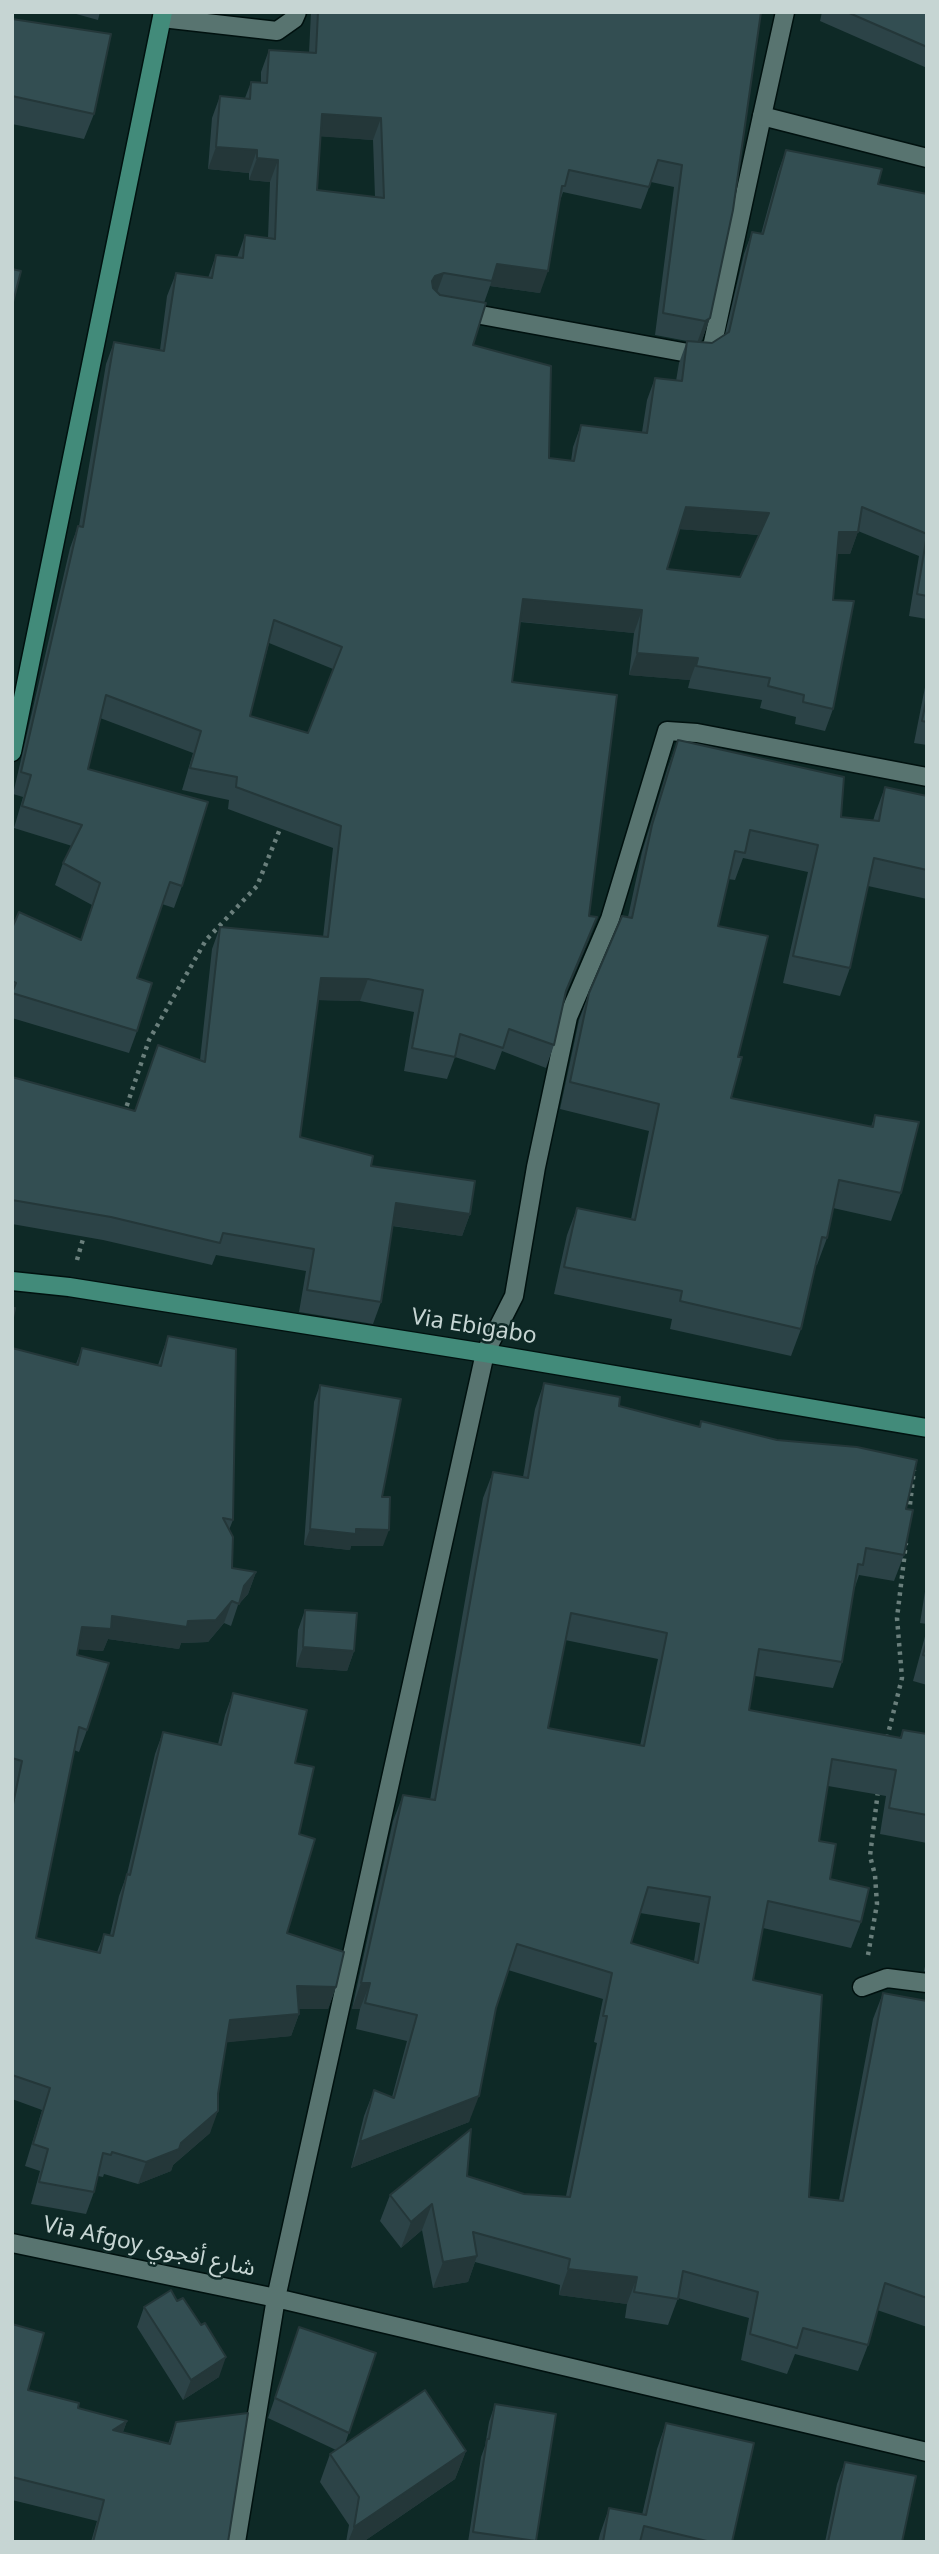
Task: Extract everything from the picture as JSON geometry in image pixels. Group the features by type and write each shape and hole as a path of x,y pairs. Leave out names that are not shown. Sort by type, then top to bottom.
{"main road":[{"path":"12,752 163,15"},
{"name":"Via Ebigabo","path":"12,1280 485,1353 923,1428"}],"street":[{"path":"163,15 277,31 295,19 297,12"},
{"path":"435,306 699,355 712,347 785,12"},
{"path":"762,116 927,158"},
{"path":"236,2542 276,2298 485,1353 514,1296 536,1167 568,1017 610,919 667,731 697,733 927,777"},
{"path":"862,1987 887,1978 927,1983"},
{"name":"Via Afgoy شارع أفجوي","path":"12,2243 276,2298 927,2452"}],"path":[{"path":"123,1115 149,1040 206,940 257,886 282,822"},
{"path":"69,1287 86,1227"},
{"path":"908,1523 923,1428"},
{"path":"886,1743 902,1678 897,1618 906,1536"},
{"path":"862,1987 877,1904 875,1875 870,1856 879,1782"}],"building":[{"path":"318,12 761,12 733,210 710,318 705,321 663,313 682,165 658,160 649,187 569,170 565,186 562,186 548,271 497,264 492,281 444,273 435,276 432,281 433,288 440,295 486,303 473,345 551,366 549,458 574,461 581,425 647,433 655,378 682,381 687,341 712,343 729,332 752,232 763,234 786,150 882,169 878,184 927,194 927,534 862,507 858,532 839,532 833,600 854,601 833,709 803,702 804,695 768,686 770,678 696,666 698,658 637,653 642,610 523,599 512,682 617,695 589,916 597,917 566,991 554,1045 509,1029 503,1048 460,1034 455,1057 412,1048 423,990 368,979 321,978 300,1137 373,1156 371,1166 475,1181 470,1214 396,1203 381,1302 307,1290 314,1249 223,1233 220,1243 111,1217 12,1200 12,1077 135,1111 158,1045 205,1062 220,927 328,937 341,826 236,787 237,777 190,768 201,731 106,695 88,769 208,802 182,886 170,882 137,978 152,983 137,1031 12,993 16,983 12,981 12,928 19,912 81,940 100,883 63,863 82,825 22,806 31,775 21,772 78,526 83,527 114,342 164,351 176,273 212,278 216,255 243,258 245,235 275,239 278,160 257,158 257,150 216,147 220,96 250,99 251,82 267,83 269,50 316,53","holes":["322,114 381,118 384,198 317,190","686,507 769,513 740,577 667,569","274,620 342,647 308,733 250,716"]},
{"path":"847,12 927,12 927,47"},
{"path":"12,19 111,34 94,114 12,96"},
{"path":"12,269 21,271 12,306"},
{"path":"927,535 927,596 917,594"},
{"path":"927,696 927,722 922,721"},
{"path":"678,740 844,777 841,817 879,821 885,787 927,796 927,870 874,858 850,968 793,956 818,845 750,830 745,853 735,851 718,926 768,936 738,1057 742,1057 731,1098 873,1127 875,1115 919,1122 901,1193 839,1180 827,1238 822,1237 801,1329 680,1301 682,1291 564,1267 577,1208 635,1220 659,1104 570,1082 589,993 622,916 632,918 652,825"},
{"path":"168,1336 236,1349 233,1520 223,1518 233,1537 232,1568 256,1572 244,1586 239,1604 232,1601 216,1620 188,1621 187,1627 112,1616 111,1629 82,1627 77,1655 109,1663 87,1730 79,1727 36,1938 100,1953 104,1934 113,1936 163,1732 221,1745 233,1693 307,1710 295,1763 314,1767 299,1834 315,1839 287,1933 344,1952 336,1987 297,1986 299,2014 230,2020 218,2094 218,2111 181,2143 179,2149 146,2162 112,2152 111,2155 103,2153 94,2192 39,2182 48,2149 33,2144 50,2088 12,2075 12,1809 22,1761 12,1758 12,1348 78,1365 82,1348 161,1366"},
{"path":"544,1383 620,1397 619,1406 700,1427 701,1421 777,1440 857,1447 917,1460 906,1509 913,1510 904,1555 866,1548 863,1565 858,1564 842,1662 759,1649 749,1710 901,1738 903,1730 927,1734 927,1815 889,1808 896,1770 832,1759 819,1841 836,1844 830,1879 869,1888 861,1922 768,1901 753,1980 822,1995 809,2197 843,2201 883,1993 927,2001 927,2298 885,2283 868,2345 803,2328 797,2348 750,2334 758,2292 683,2271 678,2299 634,2292 637,2277 568,2269 570,2259 473,2232 477,2256 443,2262 432,2204 411,2222 390,2195 471,2129 467,2176 524,2194 570,2197 607,2016 603,2016 612,1973 517,1944 496,2008 479,2096 360,2142 374,2090 394,2098 417,2015 365,2003 370,1983 361,1983 403,1795 435,1800 493,1472 528,1478","holes":["571,1613 667,1633 644,1746 548,1728","648,1887 710,1897 698,1963 631,1943"]},
{"path":"320,1385 401,1399 382,1497 390,1497 389,1530 356,1529 356,1534 310,1529"},
{"path":"305,1610 357,1613 354,1651 303,1647"},
{"path":"927,1640 927,1656 923,1655"},
{"path":"171,2290 177,2301 183,2298 201,2325 205,2323 226,2357 191,2380 144,2307"},
{"path":"12,2324 44,2333 28,2390 79,2403 78,2408 127,2421 113,2430 170,2444 176,2422 248,2413 228,2542 93,2542 104,2500 12,2477"},
{"path":"299,2327 376,2353 349,2433 275,2398"},
{"path":"425,2390 466,2451 354,2527 359,2497 330,2454"},
{"path":"495,2404 556,2414 536,2541 473,2532"},
{"path":"666,2423 754,2443 732,2542 711,2542 644,2526 640,2542 603,2542 609,2508 646,2515"},
{"path":"845,2462 916,2476 902,2542 828,2542"}]}
